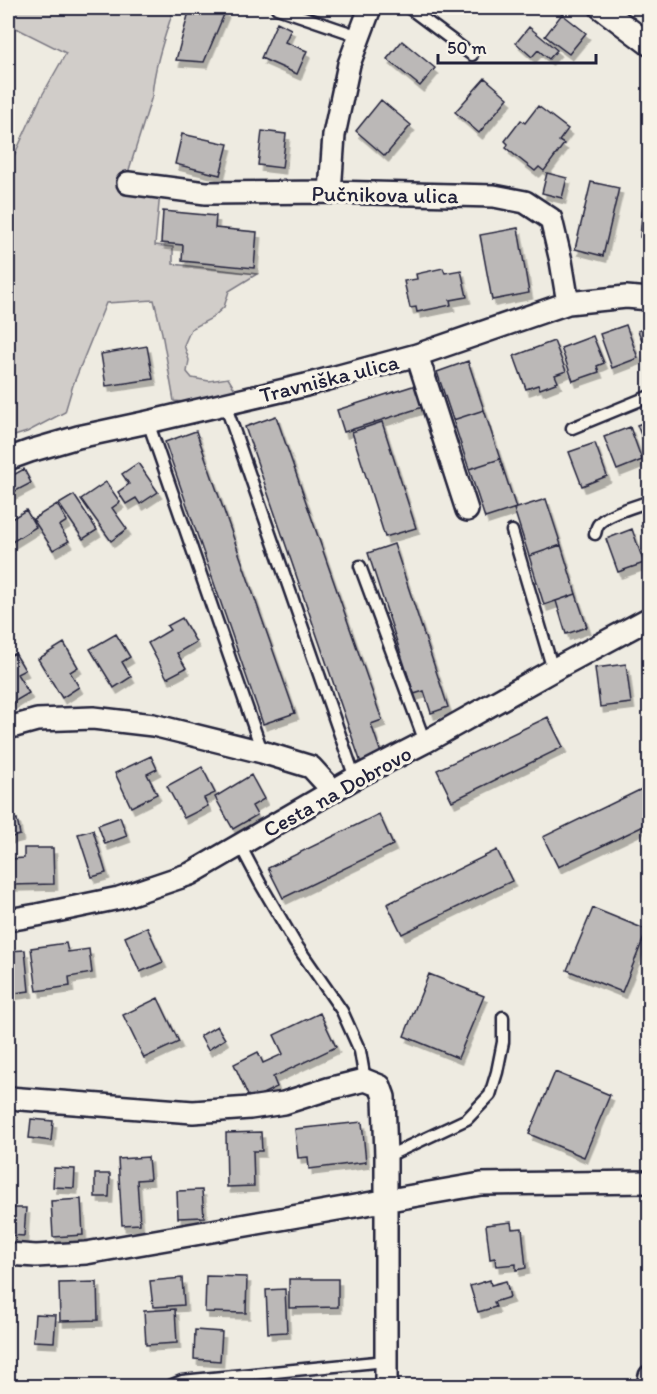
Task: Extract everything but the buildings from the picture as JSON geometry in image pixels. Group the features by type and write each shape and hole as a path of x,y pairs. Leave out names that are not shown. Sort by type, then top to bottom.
{"street":[{"path":"330,192 334,135 349,64 370,8"},
{"path":"601,8 650,45"},
{"name":"Pučnikova ulica","path":"128,183 206,193 330,192 494,196 525,202 551,219 568,303"},
{"name":"Travniška ulica","path":"8,459 78,437 306,385 417,355 568,303 626,297 650,299"},
{"path":"417,355 467,510"},
{"name":"Cesta na Dobrovo","path":"8,920 118,898 190,874 355,778 650,618"},
{"path":"8,728 37,720 93,718 153,726 262,752 311,767 333,791"},
{"path":"8,1098 193,1112 284,1103 365,1080 381,1086 384,1097 386,1157 386,1386"},
{"path":"8,1254 36,1256 86,1253 481,1184 650,1182"}],"lane":[{"path":"277,8 359,36"},
{"path":"409,8 472,55"},
{"path":"572,428 650,396"},
{"path":"225,404 355,778"},
{"path":"148,422 262,752"},
{"path":"595,534 598,525 604,519 650,501"},
{"path":"512,531 553,670"},
{"path":"360,566 425,742"},
{"path":"240,845 295,943 342,1011 360,1051 365,1080"},
{"path":"386,1157 467,1119 490,1095 503,1042 503,1017"},
{"path":"170,1386 182,1381 386,1361"}],"shaded area":[{"path":"8,8 174,8 157,62 152,96 123,189 160,193 155,245 173,247 173,264 257,274 229,291 224,307 212,318 191,329 184,345 189,360 187,372 192,378 209,381 228,378 236,391 184,402 174,401 154,300 106,303 73,385 65,412 27,432 8,438 8,169 40,99 66,53 8,24"}]}
